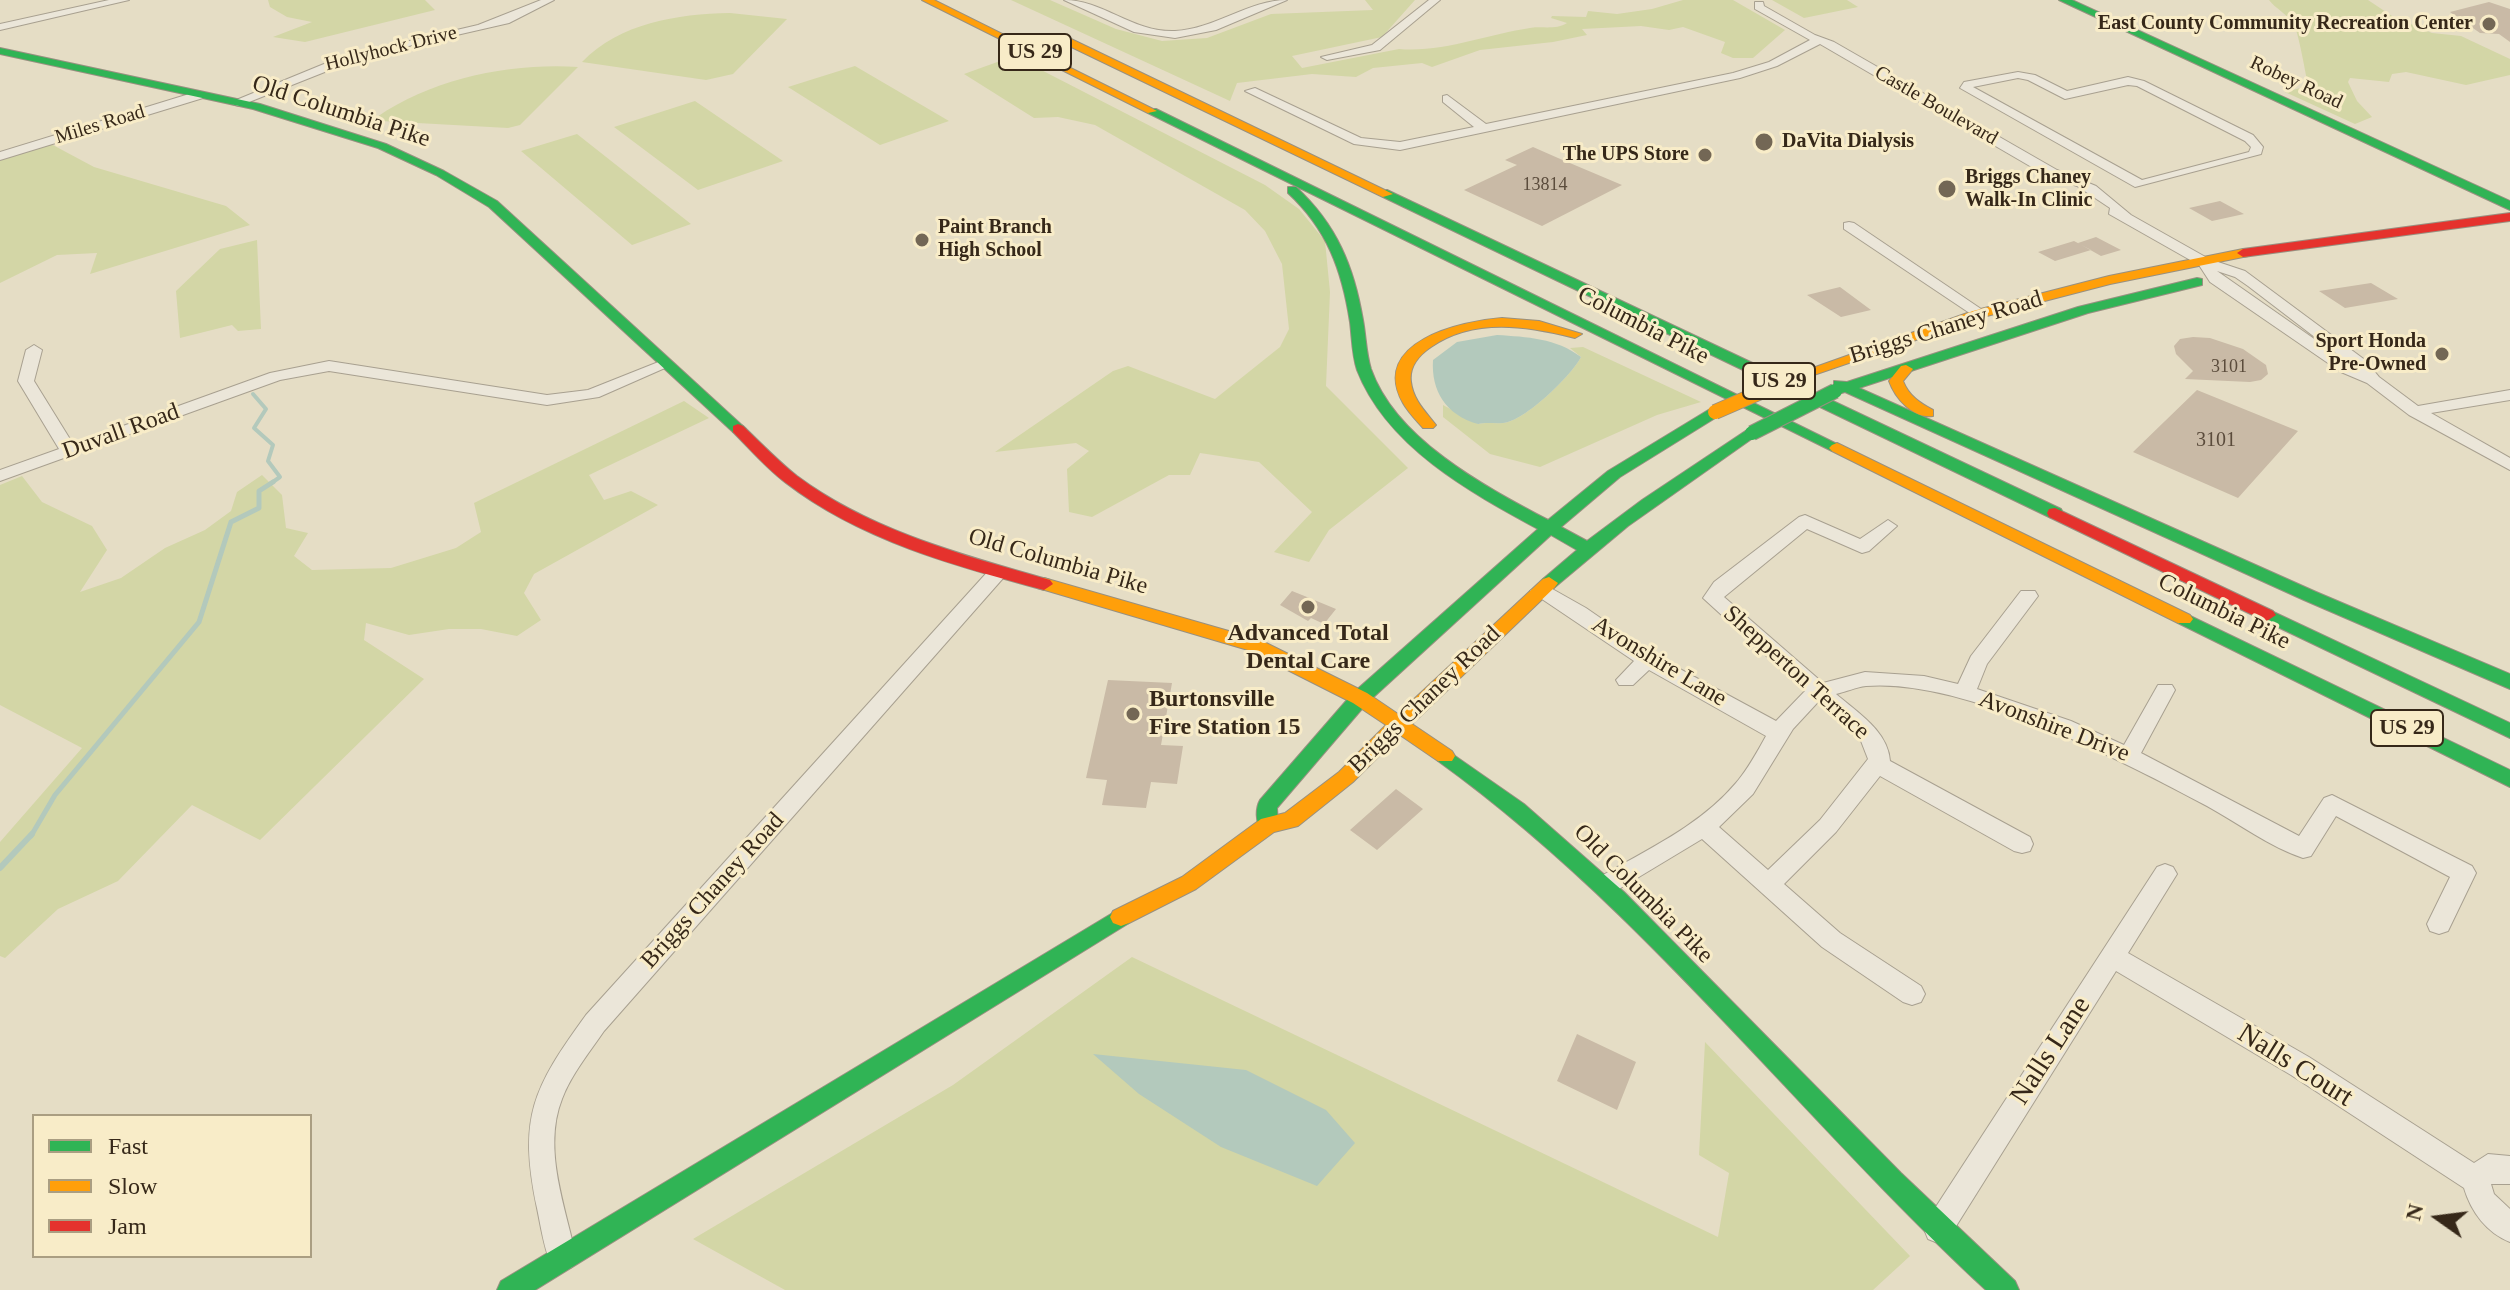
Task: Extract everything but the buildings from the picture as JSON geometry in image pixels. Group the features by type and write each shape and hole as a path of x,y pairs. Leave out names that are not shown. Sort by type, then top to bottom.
{"main road":[{"name":"Columbia Pike","path":"927,0 2510,779"},
{"name":"Robey Road","path":"2064,0 2510,206"},
{"name":"Columbia Pike","path":"1052,34 2510,731"},
{"name":"Old Columbia Pike","path":"0,51 235,103 347,135 421,161 459,180 493,204 799,485 861,521 904,540 998,572 1176,620 1254,645 1360,698 1503,795 1606,885 1938,1229 2006,1290"},
{"path":"1195,102 1499,229 1656,306 1732,338"},
{"path":"1242,154 1301,197 1327,222 1349,276 1365,372 1392,417 1433,455 1490,494 1587,548"},
{"name":"Briggs Chaney Road","path":"1580,520 1614,474 1715,412 1806,373 1979,313 2128,275 2343,235 2510,217"},
{"name":"Briggs Chaney Road","path":"1268,825 1267,806 1360,698 1549,526 1653,498 1752,433 1841,389 2083,310 2272,268 2395,246 2510,233"},
{"path":"1973,348 1983,329 1979,313"},
{"path":"1439,437 1409,405 1402,385 1407,363 1420,348 1443,333 1473,324 1537,324 1656,360"},
{"path":"1785,360 1841,389 2510,682"},
{"path":"1906,369 1896,381 1899,392 1910,403 2167,530"},
{"name":"Briggs Chaney Road","path":"510,1290 1133,910 1189,883 1268,825 1291,820 1346,777 1399,723 1587,548 1580,520"},
{"path":"2362,661 2510,716"},
{"path":"2304,678 2510,791"}],"street":[{"path":"0,27 121,0"},
{"name":"Hollyhock Drive","path":"235,103 316,69 359,55 514,19 549,0"},
{"path":"1069,0 1137,30 1173,35 1202,32 1282,0"},
{"path":"1327,57 1376,48 1435,0"},
{"name":"Castle Boulevard","path":"1756,2 1780,20 1825,42 2052,173 2054,180 2095,204 2124,215 2204,262"},
{"path":"1251,91 1358,141 1400,146 1736,76 1825,42"},
{"path":"2018,75 2031,77 2065,95 2128,81 2140,83 2249,138 2257,147 2255,154 2243,159 2140,184 2031,122 1966,88 1968,84 2018,75"},
{"name":"Miles Road","path":"0,156 199,95"},
{"path":"1447,99 1485,130"},
{"path":"1971,125 2017,115"},
{"path":"1983,133 2031,122"},
{"path":"1849,226 1979,313"},
{"path":"2204,262 2240,274 2359,363 2373,380"},
{"path":"2204,262 2215,279 2347,369 2373,380 2415,411 2510,465"},
{"path":"34,350 26,381 69,451"},
{"name":"Duvall Road","path":"0,476 305,368 329,366 510,396 575,400 666,364"},
{"path":"2415,411 2510,395"},
{"name":"Shepperton Terrace","path":"1770,883 1828,826 1876,764 1878,749 1869,735 1713,598 1721,587 1805,521 1862,547 1888,526"},
{"name":"Briggs Chaney Road","path":"562,1257 540,1138 549,1100 565,1066 595,1023 998,572"},
{"name":"Avonshire Lane","path":"1540,591 1579,613 1647,660 1779,733"},
{"path":"1965,692 1978,661 2028,596"},
{"path":"1626,680 1647,660"},
{"name":"Avonshire Drive","path":"1606,885 1703,826 1744,788 1797,708 1819,692 1868,678 1896,678 1928,682 1965,692 2129,755 2303,849 2332,804 2464,873 2439,924"},
{"path":"2129,755 2165,690"},
{"path":"1876,764 2022,844"},
{"path":"1703,826 1831,940 1912,994"},
{"name":"Nalls Lane","path":"1938,1229 2165,874"},
{"name":"Nalls Court","path":"2112,956 2300,1066 2476,1180 2482,1202 2510,1228"},
{"path":"2476,1180 2488,1168 2510,1170"}],"green space":[{"path":"268,0 425,0 435,10 305,42 273,37 312,22 287,17 270,7"},
{"path":"1011,0 1050,0 1116,29 1162,41 1207,38 1271,14 1373,10 1365,0 1415,0 1382,37 1292,56 1302,68 1399,49 1448,46 1567,23 1552,16 1586,17 1588,11 1617,14 1683,0 1733,0 1785,30 1753,58 1733,58 1721,53 1725,42 1683,27 1669,30 1641,26 1582,29 1587,35 1480,50 1432,67 1422,63 1373,68 1356,77 1312,74 1237,83 1230,101"},
{"path":"1772,0 1847,0 1858,7 1804,18"},
{"path":"2269,0 2368,0 2392,16 2432,33 2461,36 2510,59 2510,75 2466,85 2406,72 2392,74 2389,82 2350,78 2348,82 2357,101 2372,117 2355,124 2285,92 2308,86 2295,27"},
{"path":"730,13 787,19 733,74 706,80 582,62 614,38 650,23"},
{"path":"1014,56 1265,185 1299,209 1325,241 1330,292 1326,386 1408,468 1329,530 1309,562 1274,552 1312,512 1259,462 1200,453 1190,475 1169,475 1092,517 1069,512 1067,469 1089,451 1076,443 995,452 1113,371 1128,366 1215,399 1280,347 1289,329 1282,264 1265,231 1245,210 1095,125 1058,117 1034,118 964,74"},
{"path":"855,66 949,121 880,145 788,87"},
{"path":"578,67 520,125 508,128 381,121 377,117 423,92 473,76 526,68"},
{"path":"695,101 783,161 698,190 614,127"},
{"path":"577,134 691,224 632,245 521,151"},
{"path":"51,144 94,167 226,206 250,225 90,274 97,253 57,255 0,283 0,159"},
{"path":"257,240 261,329 238,331 232,325 180,338 176,291 220,249"},
{"path":"1583,347 1701,402 1657,415 1540,467 1490,454 1443,417 1443,405 1478,424 1512,421 1558,386 1581,357 1570,348"},
{"path":"684,401 709,418 589,475 604,500 631,491 658,505 534,574 524,593 541,620 517,636 481,629 449,629 409,635 366,623 364,640 424,679 260,840 192,805 118,881 58,909 5,958 0,956 0,842 82,748 0,705 0,485 22,476 42,502 92,526 107,550 80,592 121,578 165,548 205,530 231,511 237,492 262,475 282,495 286,528 308,533 294,556 312,570 391,568 456,548 481,532 474,503"},
{"path":"1132,957 1718,1237 1729,1173 1699,1155 1705,1042 1910,1256 1873,1290 785,1290 693,1239 953,1085"}],"shaded area":[{"path":"1497,335 1551,342 1581,357 1558,386 1523,415 1503,423 1478,424 1457,415 1443,400 1435,382 1433,360 1457,342"},
{"path":"1093,1054 1246,1070 1326,1110 1355,1143 1317,1186 1221,1147 1139,1094"}],"waterway":[{"path":"253,394 266,409 254,428 273,445 268,461 280,477 271,483"},
{"path":"31,836 55,795 199,622 231,522 259,508 259,491 271,483"},
{"path":"0,868 32,834"}],"traffic: fast":[{"path":"2064,0 2510,206"},
{"path":"0,51 256,106 382,146 440,173 493,204 738,429"},
{"path":"1152,111 1837,448"},
{"path":"1292,190 1321,220 1339,252 1346,270 1365,372 1382,403 1405,431 1461,477 1587,548"},
{"path":"1387,194 2055,513"},
{"path":"1835,391 2083,310 2197,282"},
{"path":"1839,384 2310,596 2510,682"},
{"path":"1752,433 1835,391"},
{"path":"1268,825 1267,806 1360,698 1503,567 1614,474 1715,412"},
{"path":"1549,583 1622,522 1752,433"},
{"path":"2267,615 2510,731"},
{"path":"2184,619 2510,779"},
{"path":"1445,756 1551,838 1617,898 1893,1182 2006,1290"},
{"path":"510,1290 1121,917"}],"traffic: slow":[{"path":"927,0 1152,111"},
{"path":"1065,40 1387,194"},
{"path":"1800,375 1978,314 2109,280 2243,253"},
{"path":"1428,425 1410,402 1403,382 1407,364 1417,350 1434,338 1455,329 1502,322 1521,322 1575,334"},
{"path":"1906,369 1896,381 1898,387 1908,400 1928,413"},
{"path":"1715,412 1800,375"},
{"path":"1837,448 2184,619"},
{"path":"1121,917 1189,883 1268,825 1291,820 1346,777 1451,673 1549,583"},
{"path":"1044,584 1254,645 1360,698 1445,756"}],"traffic: jam":[{"path":"2243,253 2510,217"},
{"path":"738,429 793,480 858,519 949,557 1044,584"},
{"path":"2055,513 2267,615"}],"place":[{"name":"East County Community Recreation Center","path":"2489,24"},
{"name":"DaVita Dialysis","path":"1764,142"},
{"name":"The UPS Store","path":"1705,155"},
{"name":"Briggs Chaney Walk-In Clinic","path":"1947,189"},
{"name":"Paint Branch High School","path":"922,240"},
{"name":"Sport Honda Pre-Owned","path":"2442,354"},
{"name":"Advanced Total Dental Care","path":"1308,607"},
{"name":"Burtonsville Fire Station 15","path":"1133,714"}]}
